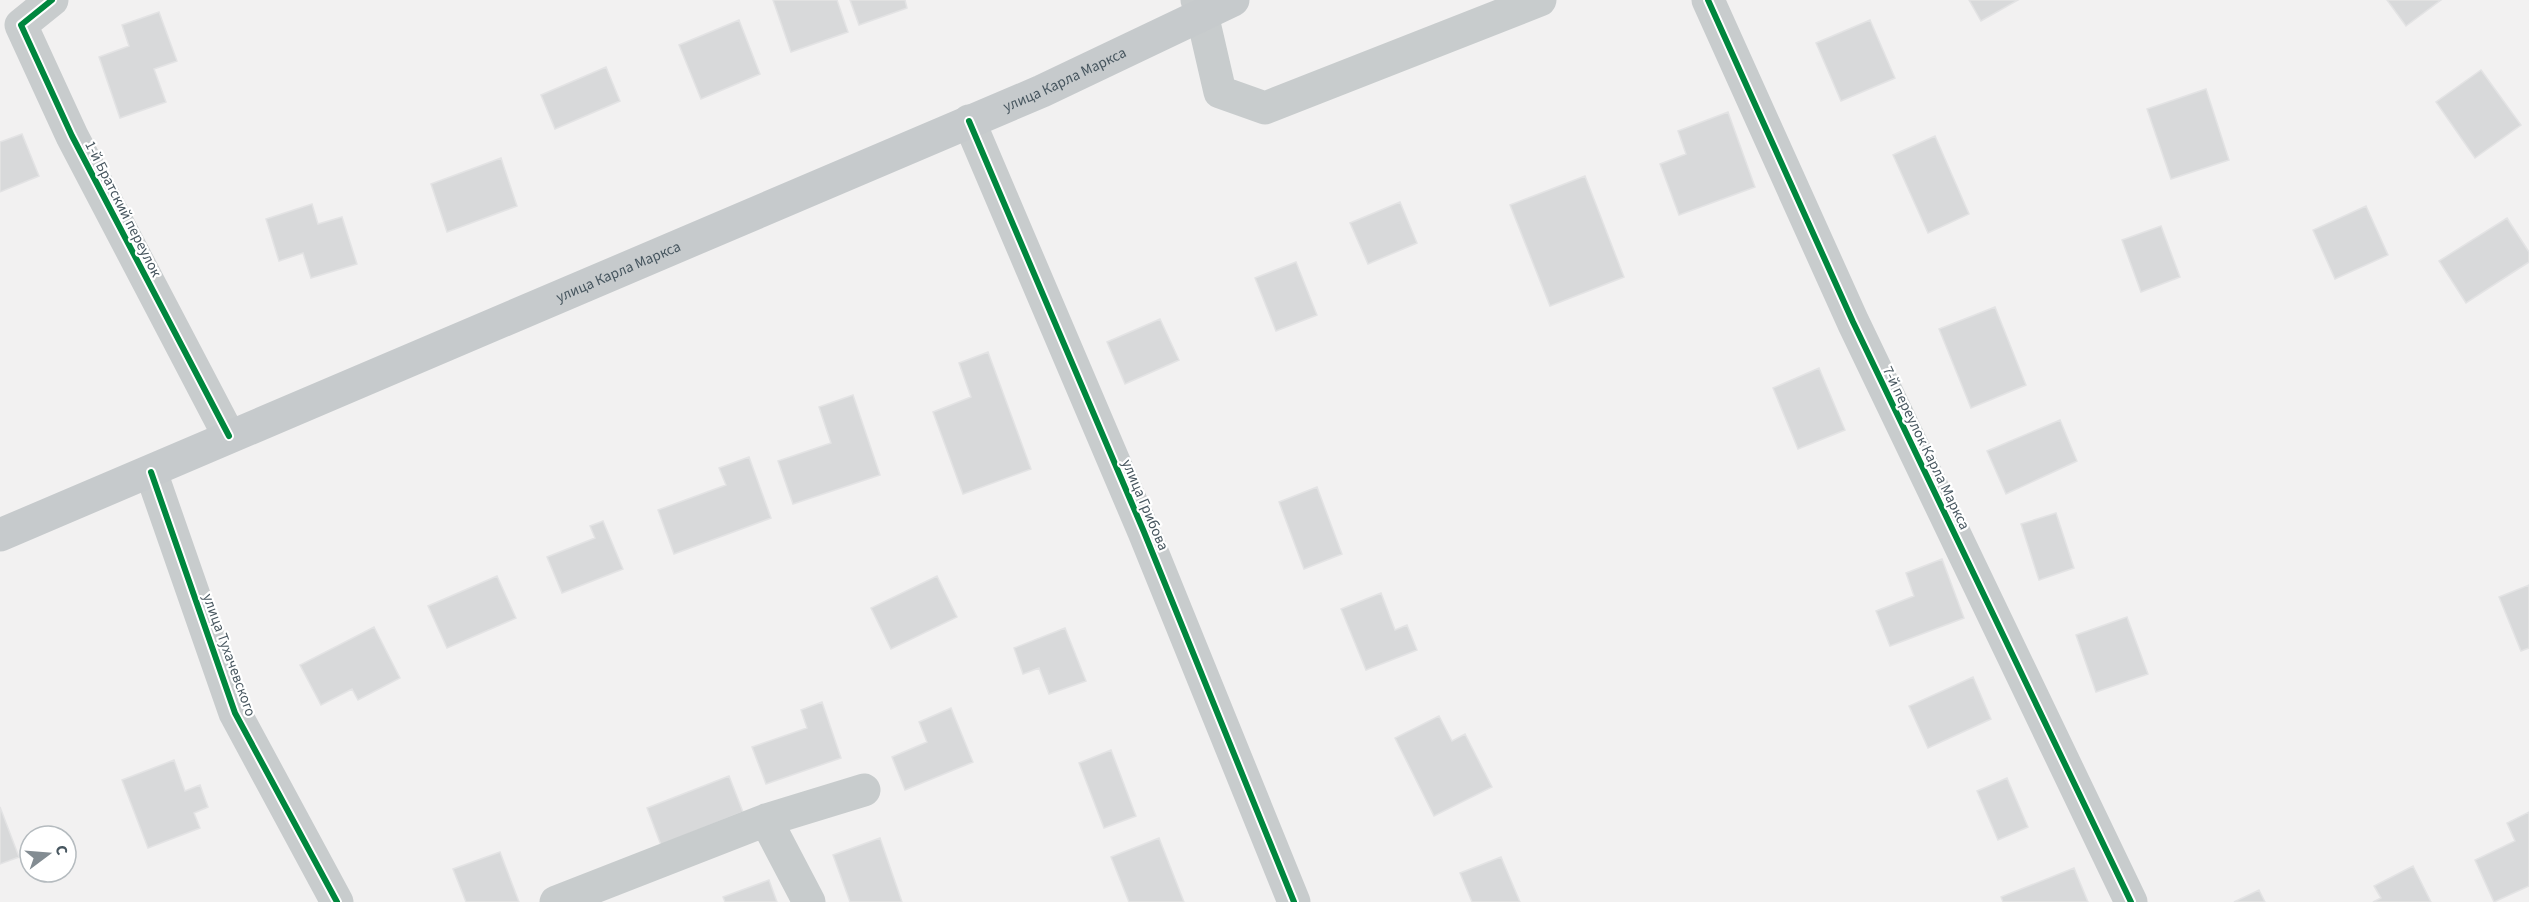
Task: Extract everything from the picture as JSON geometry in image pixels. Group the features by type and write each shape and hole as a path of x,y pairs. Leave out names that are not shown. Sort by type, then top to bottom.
{"main road":[{"name":"улица Карла Маркса","path":"0,535 1042,91 1200,7 1233,0"}],"street":[{"name":"1-й Братский переулок","path":"52,0 21,25 72,136 229,436"},
{"path":"1200,7 1220,92 1265,108 1540,0"},
{"name":"7-й переулок Карла Маркса","path":"1708,0 1852,322 2131,902"},
{"name":"улица Грибова","path":"969,121 1144,532 1294,902"},
{"name":"улица Тухачевского","path":"151,472 235,713 337,902"},
{"path":"556,902 766,820 864,790"},
{"path":"766,820 809,902"}],"building":[{"path":"773,0 837,0 848,32 791,52"},
{"path":"850,0 905,0 907,8 859,25"},
{"path":"1969,0 2018,0 1981,21"},
{"path":"2387,0 2441,0 2406,26"},
{"path":"159,12 177,61 154,69 166,102 120,118 99,57 129,46 122,25"},
{"path":"739,20 760,74 701,99 679,45"},
{"path":"1870,20 1895,78 1841,101 1816,43"},
{"path":"606,67 620,101 555,129 541,95"},
{"path":"2481,70 2521,125 2475,158 2436,102"},
{"path":"2206,89 2229,160 2171,179 2147,109"},
{"path":"1728,112 1755,187 1679,215 1660,164 1686,154 1678,131"},
{"path":"22,134 39,176 0,192 0,142"},
{"path":"1935,136 1969,214 1928,233 1893,155"},
{"path":"501,158 517,206 447,232 431,184"},
{"path":"1585,176 1624,277 1550,306 1510,205"},
{"path":"1400,202 1417,243 1368,264 1350,223"},
{"path":"312,204 318,224 342,217 357,264 311,278 303,253 279,261 266,219"},
{"path":"2366,206 2388,255 2335,279 2313,230"},
{"path":"2507,218 2529,252 2529,262 2466,303 2439,261"},
{"path":"2161,226 2180,277 2141,292 2122,240"},
{"path":"1296,262 1317,315 1276,331 1255,278"},
{"path":"1995,307 2026,385 1971,408 1939,329"},
{"path":"1160,319 1179,360 1125,384 1107,342"},
{"path":"988,352 1031,469 963,494 933,412 971,397 959,363"},
{"path":"1819,368 1845,430 1798,449 1773,388"},
{"path":"853,395 880,475 793,504 778,461 831,443 819,407"},
{"path":"2060,420 2077,461 2006,494 1987,451"},
{"path":"749,457 771,518 674,554 658,510 726,485 719,468"},
{"path":"1317,487 1342,554 1304,569 1279,502"},
{"path":"2056,513 2074,568 2039,580 2021,524"},
{"path":"603,521 623,569 562,593 547,557 595,538 590,526"},
{"path":"1942,559 1964,618 1890,646 1876,611 1914,596 1906,573"},
{"path":"497,576 516,618 447,648 428,606"},
{"path":"937,576 957,617 891,649 871,608"},
{"path":"2529,585 2529,648 2521,651 2499,597"},
{"path":"1381,593 1395,630 1407,625 1417,650 1366,670 1341,609"},
{"path":"2127,617 2148,674 2096,692 2076,635"},
{"path":"374,627 400,678 358,700 352,689 321,705 300,665"},
{"path":"1065,628 1086,681 1049,694 1039,668 1023,674 1014,648"},
{"path":"1973,677 1991,719 1928,748 1909,706"},
{"path":"822,702 841,758 766,784 752,747 807,728 801,710"},
{"path":"951,708 973,762 905,790 892,757 927,742 919,722"},
{"path":"1439,716 1452,741 1465,734 1492,787 1434,816 1395,738"},
{"path":"1111,750 1136,816 1104,828 1079,763"},
{"path":"174,760 185,791 200,785 208,807 194,813 200,828 148,848 122,780"},
{"path":"729,776 743,812 661,845 647,808"},
{"path":"2007,778 2028,827 1998,840 1977,791"},
{"path":"0,807 18,857 0,864"},
{"path":"2529,812 2529,886 2494,902 2475,860 2515,841 2507,823"},
{"path":"880,838 902,902 850,902 833,855"},
{"path":"1159,838 1184,902 1129,902 1111,857"},
{"path":"500,852 519,902 466,902 453,869"},
{"path":"1501,857 1520,902 1472,902 1460,873"},
{"path":"2413,866 2431,902 2373,902 2381,898 2374,886"},
{"path":"2074,868 2088,902 2003,902 2001,897"},
{"path":"769,880 777,902 725,902 723,897"},
{"path":"2259,890 2265,902 2234,902"}],"cycle path":[{"path":"52,0 21,25 72,136 229,436"},
{"path":"1708,0 1853,322 2131,902"},
{"path":"969,121 1144,532 1294,902"},
{"path":"151,472 235,713 337,902"}]}
